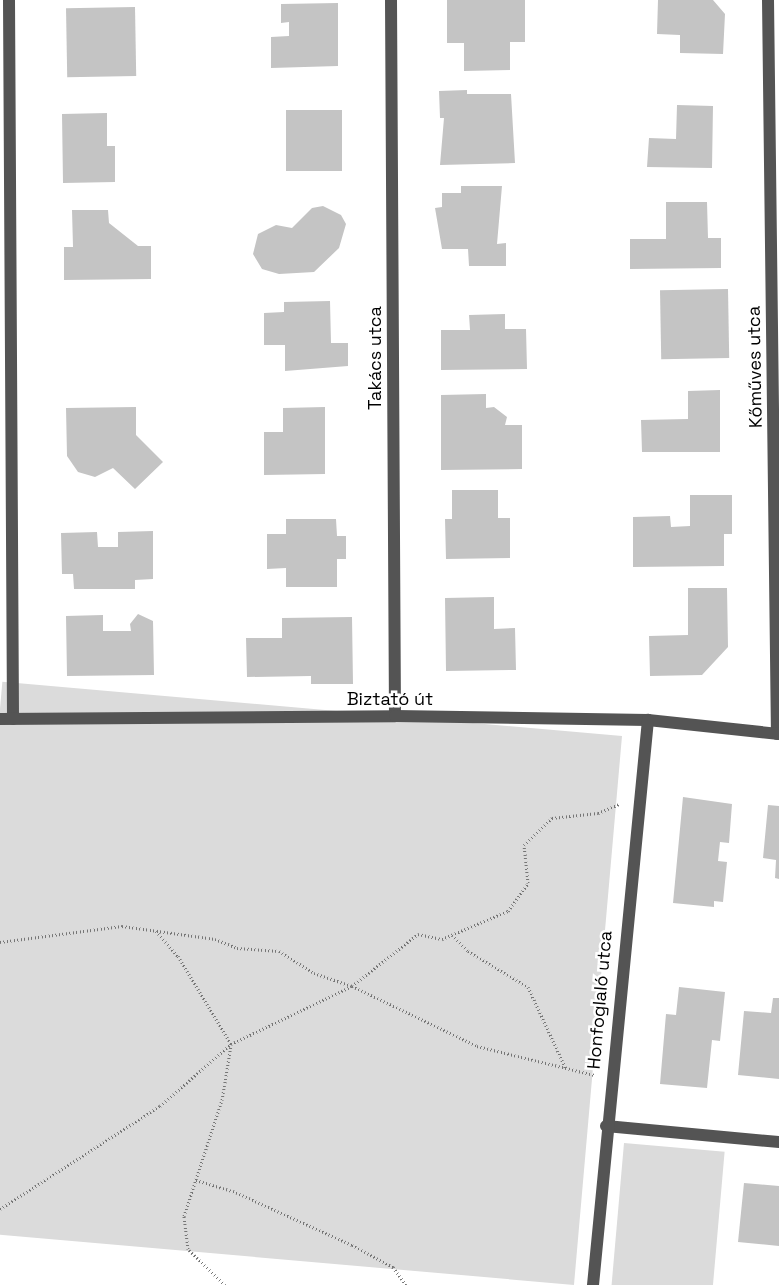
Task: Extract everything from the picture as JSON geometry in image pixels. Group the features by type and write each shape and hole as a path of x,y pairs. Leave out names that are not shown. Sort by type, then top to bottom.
{"street":[{"path":"6,719 9,0"},
{"name":"Takács utca","path":"391,0 395,716"},
{"name":"Kőműves utca","path":"768,0 778,734"},
{"name":"Biztató út","path":"6,719 395,716 648,720 778,734"},
{"name":"Honfoglaló utca","path":"593,1285 610,1078 637,797 648,720"},
{"path":"606,1126 779,1142"}],"path":[{"path":"0,1209 160,1106 231,1044 352,986 418,934 442,939 508,911 528,883 524,845 552,818 598,813 637,797"},
{"path":"0,942 122,926 215,939 237,948 279,951 314,973 352,986 477,1046 566,1070 610,1078"},
{"path":"156,931 178,956 231,1044 222,1100 184,1216 188,1249 226,1285"},
{"path":"452,935 468,951 528,986 566,1070"},
{"path":"196,1180 233,1191 352,1245 393,1267 406,1285"}],"shaded area":[{"path":"2,682 622,736 574,1285 0,1235 0,709"},
{"path":"624,1143 725,1152 713,1285 612,1285"}],"building":[{"path":"447,0 525,0 525,42 510,42 510,70 464,71 464,43 447,43"},
{"path":"658,0 713,0 725,14 723,54 680,53 680,35 657,34"},
{"path":"338,3 338,66 271,68 271,37 289,36 289,22 281,23 281,4"},
{"path":"135,7 136,76 67,77 66,8"},
{"path":"467,90 467,94 511,94 515,163 440,165 444,118 440,118 439,91"},
{"path":"677,105 713,106 712,168 647,167 649,138 676,139"},
{"path":"286,110 342,110 342,171 286,171"},
{"path":"107,113 107,146 115,146 115,182 63,183 62,114"},
{"path":"461,186 502,186 497,244 506,243 506,266 469,266 468,249 442,249 435,208 442,207 442,193 461,193"},
{"path":"666,202 707,202 708,238 721,238 721,268 630,269 630,239 666,239"},
{"path":"323,206 341,215 346,224 339,248 314,272 279,274 262,269 253,254 258,234 276,225 292,228 312,208"},
{"path":"72,210 108,210 109,223 138,246 151,246 151,279 64,280 64,247 73,247"},
{"path":"728,289 729,358 661,359 660,290"},
{"path":"330,301 331,343 348,343 348,366 285,371 285,345 264,345 264,313 284,312 284,302"},
{"path":"505,314 505,329 526,329 527,369 441,370 441,330 470,330 469,315"},
{"path":"720,390 720,452 642,452 641,420 688,419 688,391"},
{"path":"486,394 486,408 494,407 507,417 505,425 522,425 522,469 441,470 441,395"},
{"path":"136,407 136,435 163,462 135,489 113,468 95,477 78,472 67,456 66,408"},
{"path":"325,407 325,474 264,475 264,432 283,432 283,408"},
{"path":"452,490 498,490 498,518 510,518 510,558 446,559 445,519 452,519"},
{"path":"690,495 732,495 732,534 724,534 724,566 633,567 633,517 670,516 671,527 690,526"},
{"path":"286,519 336,519 337,536 346,536 346,559 337,559 337,587 286,587 286,568 267,569 267,534 286,534"},
{"path":"153,531 153,579 135,580 135,589 74,589 73,574 62,574 61,533 97,532 98,547 118,547 118,532"},
{"path":"688,588 727,588 728,647 702,675 650,676 649,636 688,635"},
{"path":"494,597 494,629 515,628 516,670 446,671 445,598"},
{"path":"138,614 153,621 154,675 67,676 66,616 103,615 103,631 131,631 130,624"},
{"path":"352,617 353,684 311,684 311,676 247,677 246,638 282,638 282,618"},
{"path":"683,797 732,804 729,843 720,842 718,861 727,862 723,902 714,901 714,907 673,903"},
{"path":"768,805 779,806 779,879 775,878 776,860 763,858"},
{"path":"679,987 725,992 720,1041 712,1040 707,1088 660,1084 666,1014 676,1015"},
{"path":"773,998 779,998 779,1079 738,1075 744,1011 771,1013"},
{"path":"744,1183 779,1186 779,1246 738,1242"}]}
